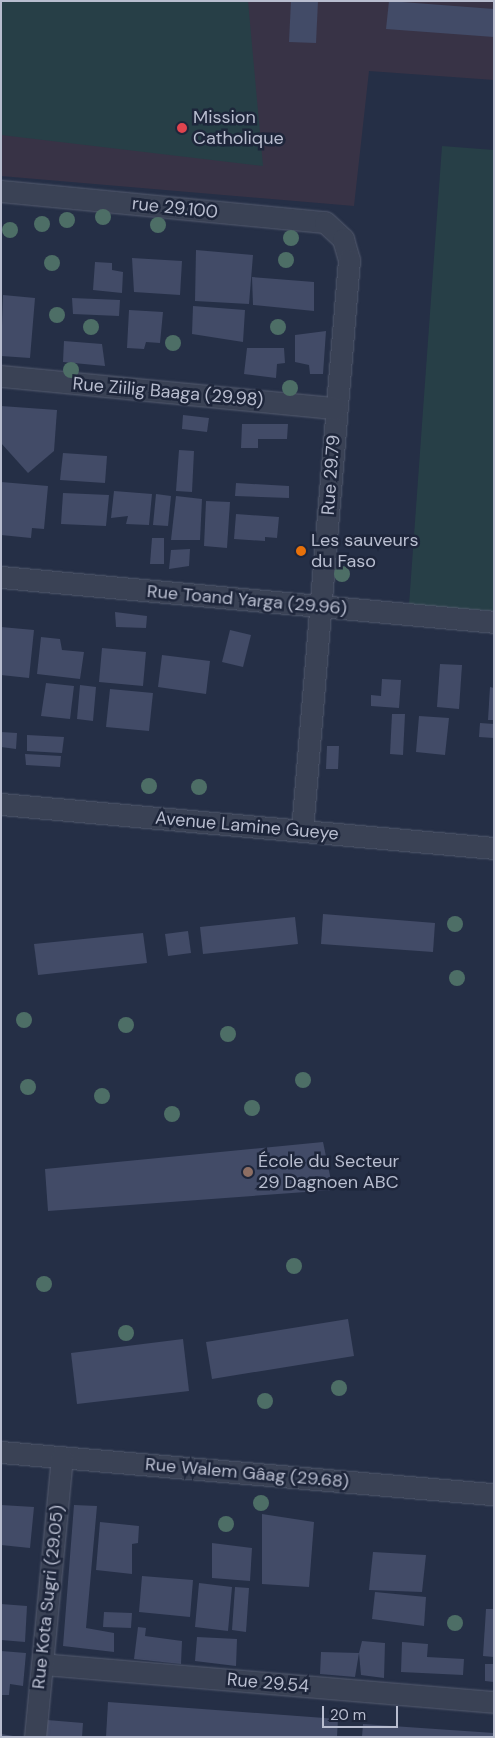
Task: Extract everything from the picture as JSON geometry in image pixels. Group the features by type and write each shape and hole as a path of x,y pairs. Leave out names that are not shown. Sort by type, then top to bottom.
{"street":[{"name":"rue 29.100","path":"1,191 325,222 343,239"},
{"name":"Rue 29.79","path":"302,831 322,606 335,408 348,260 343,239"},
{"name":"Rue Ziilig Baaga (29.98)","path":"1,376 335,408"},
{"name":"Rue Toand Yarga (29.96)","path":"1,577 494,622"},
{"name":"Avenue Lamine Gueye","path":"1,804 494,848"},
{"name":"Rue Walem Gâag (29.68)","path":"1,1452 494,1494"},
{"name":"Rue Kota Sugri (29.05)","path":"35,1737 62,1458"},
{"name":"Rue 29.54","path":"42,1664 494,1702"}],"shaded area":[{"name":"Mission Catholique","path":"1,1 494,1 494,80 369,71 354,206 1,176"},
{"path":"1,1 248,1 263,166 1,135"},
{"path":"442,146 494,150 494,611 409,605"}],"building":[{"path":"291,1 318,1 316,43 289,42"},
{"path":"389,1 494,9 494,37 386,29"},
{"path":"196,250 253,255 249,304 195,301"},
{"path":"132,258 182,261 180,295 134,292"},
{"path":"95,262 112,263 112,270 123,272 122,293 93,290"},
{"path":"252,277 314,282 314,311 253,305"},
{"path":"3,295 35,298 30,358 1,356"},
{"path":"72,298 120,300 119,316 73,314"},
{"path":"193,306 245,310 243,342 192,334"},
{"path":"129,310 163,312 160,343 146,342 144,349 127,348"},
{"path":"326,331 323,374 310,374 309,365 295,362 295,335"},
{"path":"64,341 102,344 105,366 63,362"},
{"path":"247,348 284,348 285,363 277,364 276,378 244,374"},
{"path":"1,406 57,410 54,451 28,473 1,443"},
{"path":"183,415 209,418 207,432 182,429"},
{"path":"242,424 288,424 287,439 258,439 258,448 241,448"},
{"path":"179,450 194,451 192,492 176,491"},
{"path":"63,453 107,456 105,483 60,480"},
{"path":"1,482 48,486 44,529 32,528 31,538 1,535"},
{"path":"236,483 289,486 289,498 235,496"},
{"path":"114,491 152,494 149,525 126,524 128,516 111,518"},
{"path":"63,493 109,495 106,526 61,524"},
{"path":"156,494 171,496 168,526 153,525"},
{"path":"176,496 202,499 200,540 171,540"},
{"path":"206,501 230,502 227,548 204,546"},
{"path":"236,514 279,517 277,538 265,537 265,541 234,539"},
{"path":"152,538 164,538 164,564 150,564"},
{"path":"190,549 189,566 169,569 171,550"},
{"path":"115,612 147,616 146,628 116,627"},
{"path":"1,627 34,630 29,678 1,675"},
{"path":"230,630 251,635 243,667 222,662"},
{"path":"41,637 60,639 62,650 84,652 80,679 37,674"},
{"path":"102,648 146,652 143,686 99,682"},
{"path":"162,655 210,661 206,694 158,687"},
{"path":"440,664 462,665 459,709 437,707"},
{"path":"382,679 401,680 399,708 371,706 371,695 381,696"},
{"path":"46,683 74,686 70,719 41,716"},
{"path":"80,685 96,687 93,721 77,719"},
{"path":"490,687 494,688 494,720 488,720"},
{"path":"110,689 153,693 149,731 106,727"},
{"path":"392,714 405,714 403,755 390,754"},
{"path":"419,716 449,718 445,755 416,752"},
{"path":"480,723 494,724 494,738 479,737"},
{"path":"1,732 17,733 16,749 1,747"},
{"path":"27,735 64,737 62,753 27,751"},
{"path":"327,746 339,746 338,769 326,769"},
{"path":"25,754 61,756 60,767 26,765"},
{"path":"323,914 435,923 433,952 321,944"},
{"path":"295,917 298,944 203,954 200,927"},
{"path":"188,931 191,953 168,956 165,934"},
{"path":"143,933 147,963 38,975 34,944"},
{"path":"323,1142 333,1190 48,1211 45,1169"},
{"path":"348,1319 354,1356 212,1379 206,1342"},
{"path":"183,1339 189,1391 77,1404 71,1353"},
{"path":"1,1505 34,1507 30,1548 1,1545"},
{"path":"74,1505 97,1506 86,1628 114,1633 114,1652 63,1646"},
{"path":"262,1514 314,1522 309,1587 262,1584"},
{"path":"100,1522 139,1526 138,1543 132,1544 132,1574 96,1570"},
{"path":"212,1543 252,1548 250,1581 212,1578"},
{"path":"373,1552 426,1555 422,1592 369,1590"},
{"path":"142,1576 193,1580 190,1617 139,1612"},
{"path":"199,1583 232,1587 228,1631 195,1627"},
{"path":"235,1587 249,1588 246,1632 232,1630"},
{"path":"375,1592 426,1597 424,1626 372,1619"},
{"path":"1,1604 27,1606 25,1642 1,1640"},
{"path":"486,1609 494,1609 494,1657 483,1656"},
{"path":"104,1612 132,1613 131,1628 103,1627"},
{"path":"138,1627 146,1628 145,1636 182,1641 181,1664 134,1659"},
{"path":"197,1637 237,1639 236,1666 195,1661"},
{"path":"362,1641 385,1643 384,1678 361,1675 359,1653"},
{"path":"402,1642 428,1644 427,1657 464,1659 463,1675 401,1672"},
{"path":"1,1651 26,1653 23,1686 10,1684 9,1695 1,1695"},
{"path":"321,1652 359,1653 355,1677 320,1674"},
{"path":"485,1664 494,1664 494,1682 485,1681"},
{"path":"108,1702 338,1719 337,1737 106,1737"},
{"path":"47,1720 83,1723 82,1737 45,1737"},
{"path":"363,1724 494,1733 494,1737 362,1737"},
{"path":"1,1734 13,1736 13,1737 1,1737"}],"place":[{"name":"Mission Catholique","path":"182,128"},
{"name":"Les sauveurs du Faso","path":"301,551"},
{"name":"École du Secteur 29 Dagnoen ABC","path":"248,1172"}]}
